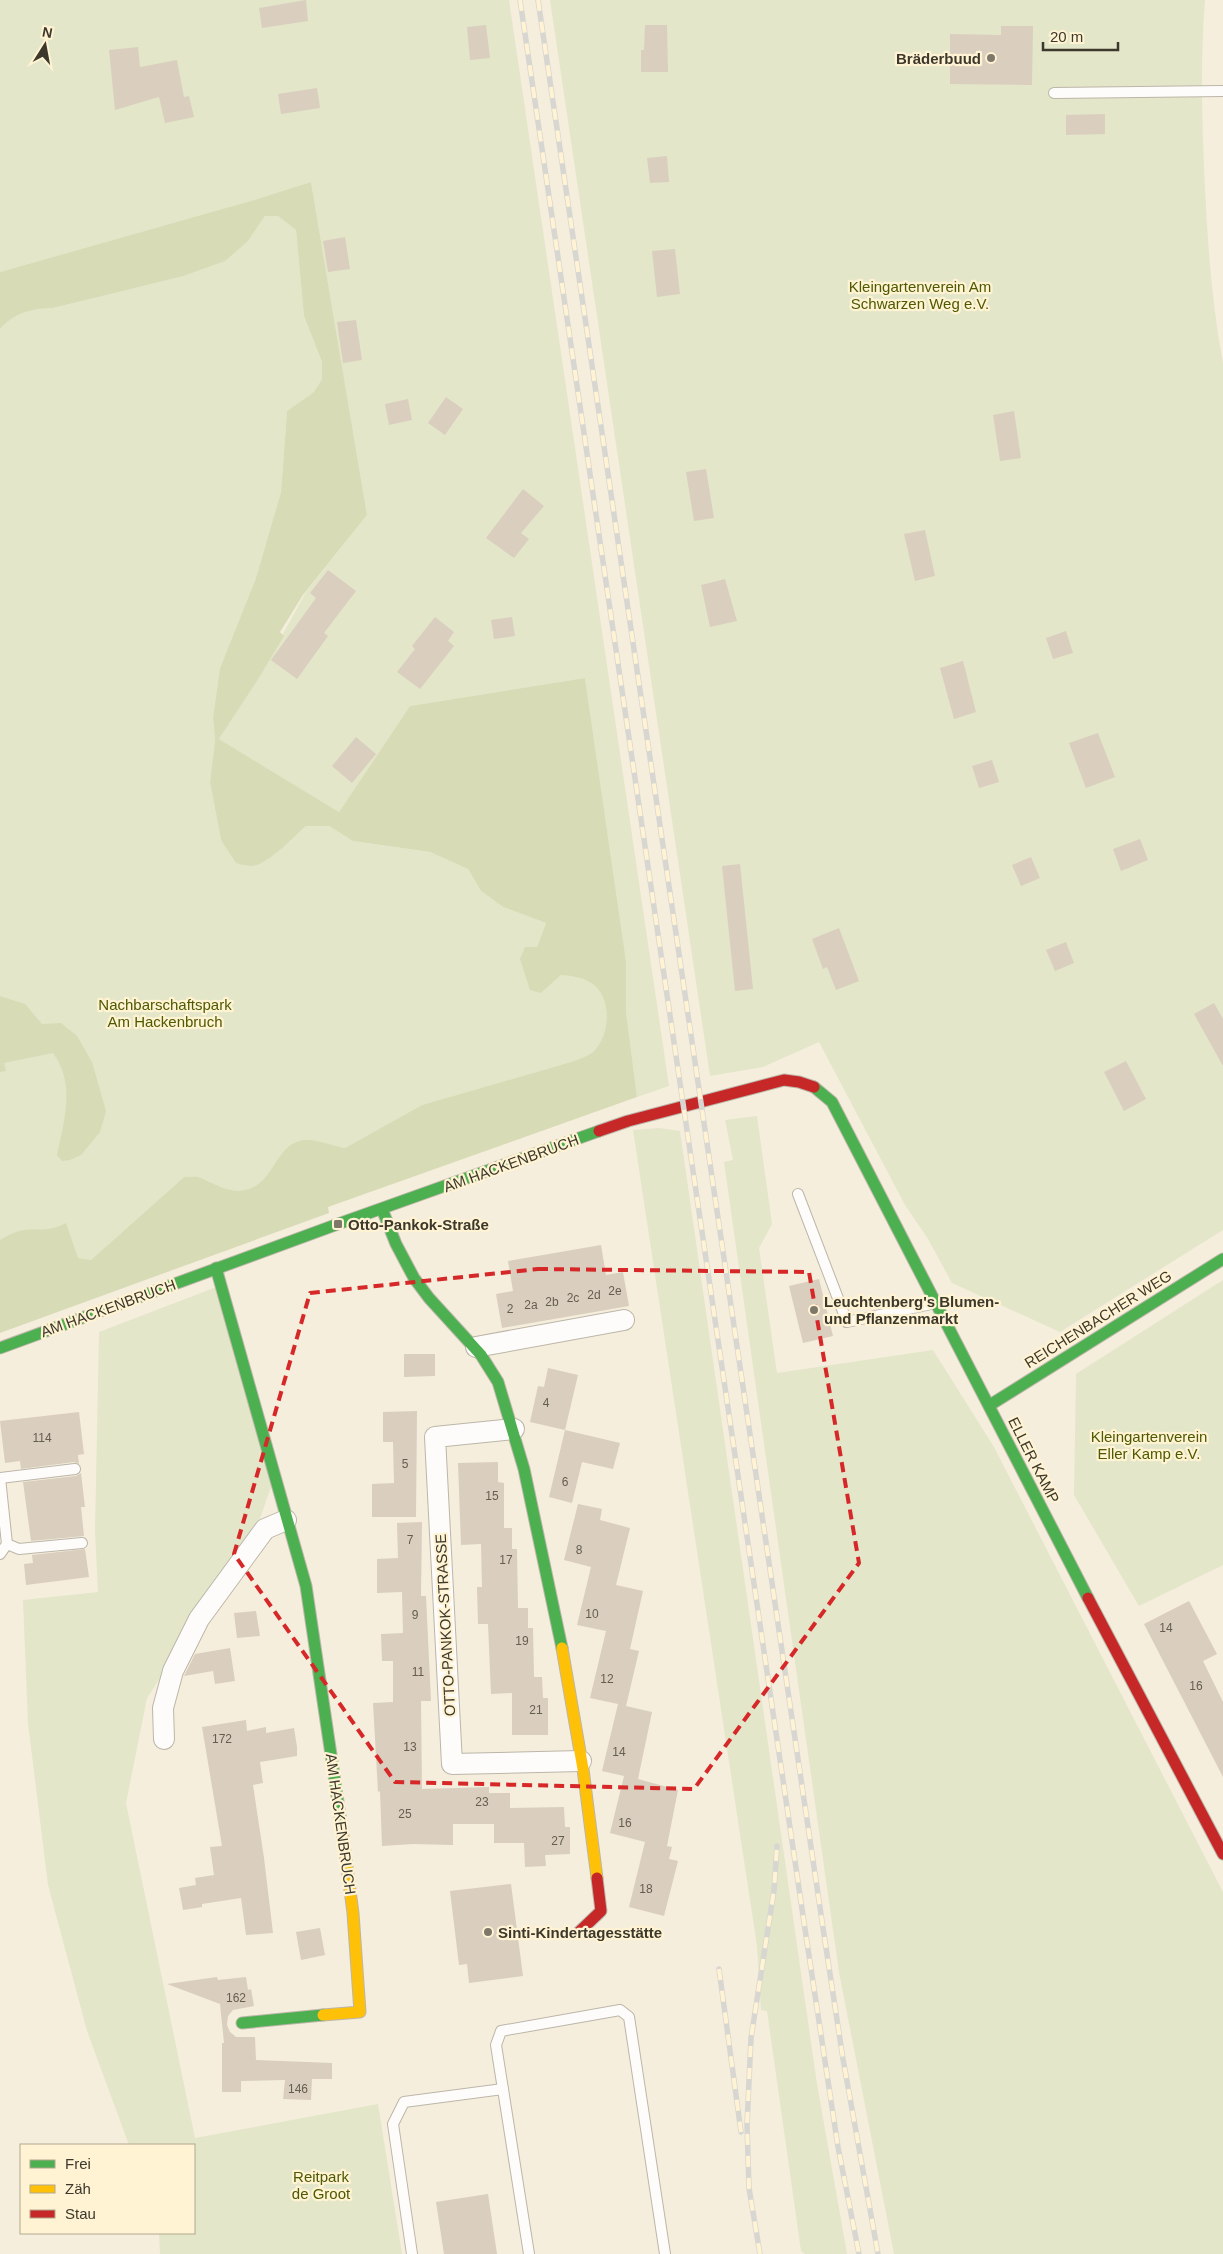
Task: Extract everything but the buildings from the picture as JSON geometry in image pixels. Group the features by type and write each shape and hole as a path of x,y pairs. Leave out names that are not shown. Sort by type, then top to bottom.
{"street":[{"name":"AM HACKENBRUCH","path":"0,1348 216,1268 628,1121 784,1080 801,1081 812,1085"},
{"name":"ELLER KAMP","path":"812,1085 832,1102 990,1405 1047,1520 1223,1854"},
{"path":"382,1209 390,1232 413,1277 428,1297 476,1347 495,1376 514,1429 557,1620 582,1761 601,1911 578,1933"},
{"name":"REICHENBACHER WEG","path":"990,1405 1223,1259"},
{"name":"AM HACKENBRUCH","path":"216,1268 306,1586 354,1913 360,2012 242,2023"},
{"path":"476,1347 624,1320"},
{"name":"OTTO-PANKOK-STRASSE","path":"514,1429 435,1437 452,1764 582,1761"},
{"path":"164,1739 163,1708 173,1671 199,1619 265,1529 286,1520"}],"lane":[{"path":"1054,93 1223,91"},
{"path":"798,1194 847,1322 937,1303"},
{"path":"0,1554 7,1544 0,1478 75,1470"},
{"path":"7,1544 19,1549 82,1543"},
{"path":"529,2254 496,2045 501,2031 620,2010 629,2017 665,2254"},
{"path":"412,2254 393,2124 404,2102 503,2089"}],"highlighted area":[{"path":"538,1269 809,1272 859,1563 694,1789 395,1782 234,1554 310,1293"}],"green space":[{"path":"0,0 509,0 669,1086 637,1097 626,1011 626,961 585,678 410,706 339,812 219,739 257,681 306,592 367,515 311,182 0,272"},
{"name":"Kleingartenverein Am Schwarzen Weg e.V.","path":"550,0 1205,0 1202,94 1205,189 1211,276 1223,363 1223,1230 1060,1332 952,1283 928,1239 905,1205 819,1042 763,1067 710,1076"},
{"path":"311,182 367,515 303,595 280,632 284,636 219,739 339,812 410,706 585,678 626,961 626,1011 637,1097 328,1207 329,1213 0,1333 0,1240 23,1230 50,1229 66,1223 78,1258 91,1260 184,1177 199,1177 218,1186 237,1191 251,1188 259,1184 281,1155 294,1143 312,1140 345,1148 422,1105 585,1057 599,1045 606,1027 606,1007 603,997 598,989 588,981 561,975 541,993 530,990 520,959 525,947 537,947 546,923 503,907 481,891 468,869 430,852 353,841 329,826 306,826 271,857 253,866 236,863 221,840 210,782 215,740 213,717 220,668 256,578 281,492 287,411 314,392 322,379 322,362 304,316 296,230 278,216 265,216 248,241 225,261 183,276 53,308 31,310 17,315 0,329 0,272"},
{"name":"Nachbarschaftspark Am Hackenbruch","path":"265,216 278,216 296,230 304,316 322,362 322,379 314,392 287,411 281,492 256,578 220,668 213,717 215,740 210,782 221,840 245,866 271,857 306,826 329,826 353,841 430,852 468,869 481,891 503,907 546,923 537,947 541,993 561,975 588,981 598,989 603,997 607,1017 606,1027 599,1045 585,1057 422,1105 345,1148 312,1140 294,1143 281,1155 259,1184 251,1188 237,1191 218,1186 199,1177 184,1177 91,1260 78,1258 55,1229 23,1230 0,1240 0,329 8,320 22,312 38,308 53,308 135,287 235,251 248,241"},
{"path":"0,996 25,1004 42,1024 61,1023 77,1036 92,1062 106,1111 100,1132 81,1155 62,1161 57,1155 65,1116 66,1090 60,1065 53,1053 4,1063 6,1071 0,1072"},
{"path":"757,1116 772,1224 759,1248 777,1373 933,1350 994,1447 1223,1892 1223,2254 894,2254 839,1972 724,1162 733,1160 725,1120"},
{"path":"659,1128 680,1131 817,2084 847,2254 805,2254 801,2251 767,2011 761,2010 757,1946 633,1130"},
{"name":"Kleingartenverein Eller Kamp e.V.","path":"1223,1280 1223,1565 1139,1606 1074,1495 1076,1374"},
{"name":"Reitpark de Groot","path":"219,1286 272,1484 254,1536 147,1698 126,1803 195,2138 378,2104 402,2254 160,2254 159,2234 195,2234 195,2144 129,2144 87,2031 48,1885 28,1723 23,1600 98,1592 95,1532 99,1332"}],"railway":[{"path":"520,0 805,1929 838,2147 859,2254"},
{"path":"538,0 823,1928 843,2059 878,2254"},
{"path":"760,2254 749,2188 747,2125 751,2038 774,1890 777,1846"},
{"path":"719,1969 741,2132"}],"traffic: fast":[{"path":"814,1087 832,1102 1088,1598"},
{"path":"0,1348 599,1131"},
{"path":"382,1209 396,1244 414,1278 429,1298 481,1355 498,1382 524,1469 562,1648"},
{"path":"990,1405 1223,1259"},
{"path":"216,1268 306,1586 342,1829"},
{"path":"242,2023 323,2015"}],"traffic: slow":[{"path":"562,1648 583,1769 597,1878"},
{"path":"323,2015 360,2012 353,1913 342,1829"}],"traffic: jam":[{"path":"599,1131 628,1121 784,1080 814,1087"},
{"path":"1088,1598 1223,1854"},
{"path":"578,1933 601,1911 597,1878"}],"place":[{"name":"Bräderbuud","path":"991,58"},
{"name":"Otto-Pankok-Straße","path":"338,1224"},
{"name":"Leuchtenberg's Blumen- und Pflanzenmarkt","path":"814,1310"},
{"name":"Sinti-Kindertagesstätte","path":"488,1932"}]}
